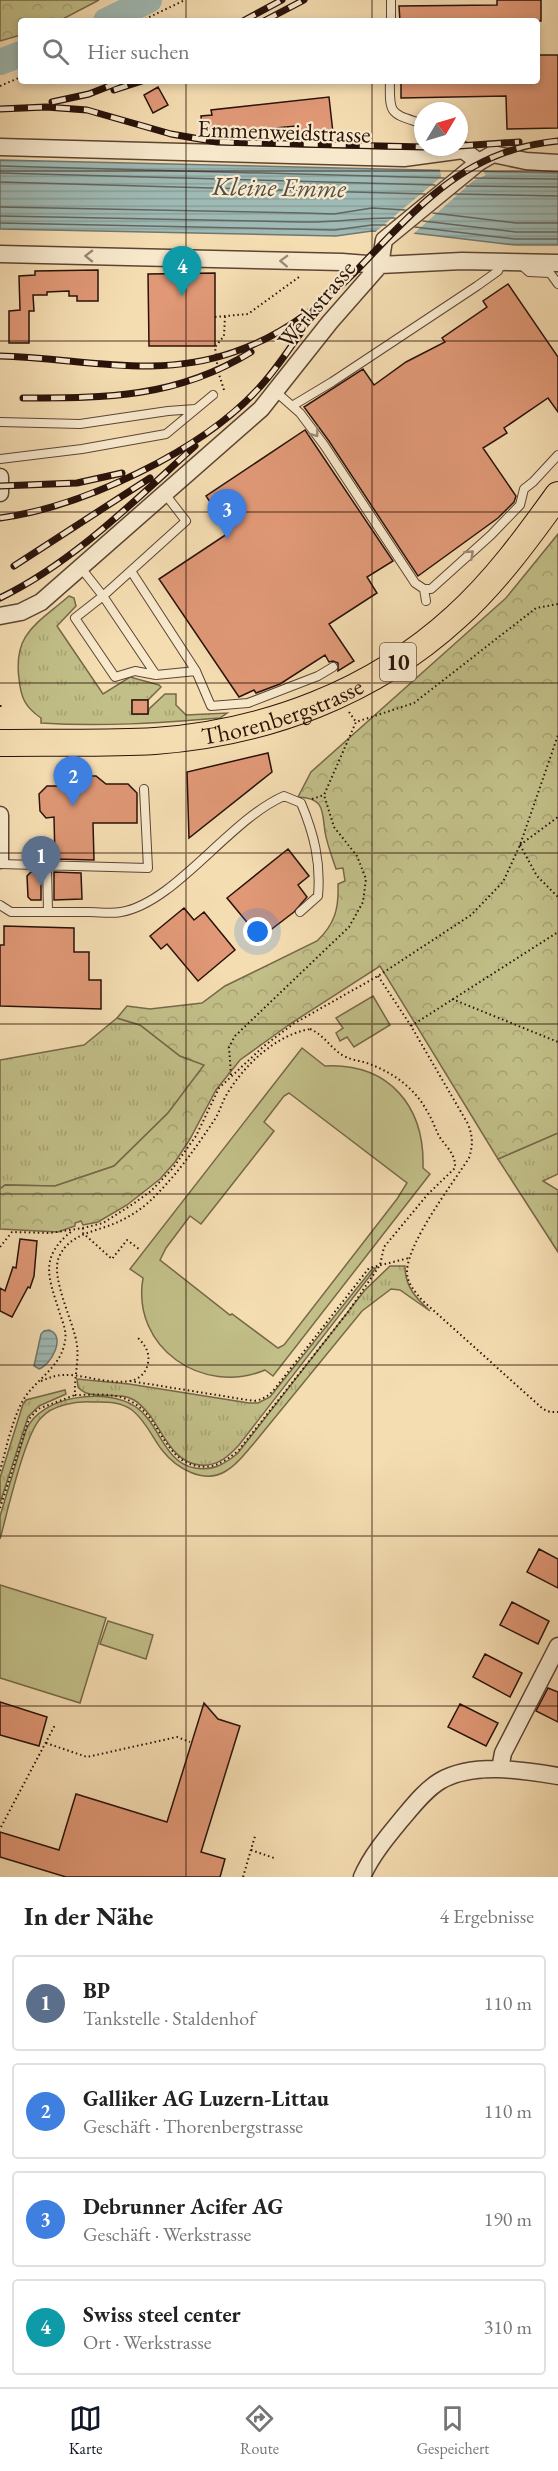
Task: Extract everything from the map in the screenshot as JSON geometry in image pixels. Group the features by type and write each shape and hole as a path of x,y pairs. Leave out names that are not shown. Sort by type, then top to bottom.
{"main road":[{"name":"Thorenbergstrasse","path":"0,743 113,742 181,738 261,724 332,699 402,660 457,617 510,559 558,495"}],"street":[{"name":"Emmenweidstrasse","path":"0,147 383,158 415,156"},
{"name":"Emmenweidstrasse","path":"468,154 474,166"},
{"path":"558,163 526,161 494,154 474,166 388,237 383,244 380,265 558,263"},
{"name":"Werkstrasse","path":"0,254 380,265"},
{"name":"Werkstrasse","path":"0,616 21,612 35,606 261,409 330,322 380,265"},
{"path":"0,477 0,493"},
{"path":"0,815 0,862"},
{"path":"500,1769 503,1753 558,1646"},
{"path":"362,1877 387,1837 418,1801 440,1781 460,1773 500,1769 558,1776"}],"lane":[{"path":"391,0 391,18"},
{"path":"390,84 390,107 395,113 414,120"},
{"path":"292,406 333,382 510,262 529,272 550,273 558,284"},
{"path":"275,391 292,406 324,445 414,583 424,589 431,589 491,535 520,505 524,489 558,455"},
{"path":"0,459 82,449 166,434 213,395"},
{"path":"0,422 80,424 195,409"},
{"path":"165,494 186,521 103,596 75,618 115,676 135,671 156,675 195,671"},
{"path":"81,568 103,596 156,675"},
{"path":"130,571 195,671 211,706 248,703 333,668"},
{"path":"424,589 426,602"},
{"path":"0,862 47,866 148,868 144,789"},
{"path":"0,905 11,912 121,912 143,905 176,882 269,802 284,796 301,803 316,844 318,896 300,912"},
{"path":"47,866 48,912"}],"path":[{"path":"147,18 185,0"},
{"path":"0,86 18,78"},
{"path":"215,317 248,314 318,262"},
{"path":"213,395 225,392 218,370 215,347 224,336 225,316"},
{"path":"356,722 414,703 536,608 558,604"},
{"path":"0,1247 12,1232 50,1233 74,1230 103,1222 118,1214 162,1181 196,1136 219,1088 264,1046 293,1024 378,976 471,915 503,882 520,845 558,735"},
{"path":"520,845 558,817"},
{"path":"520,845 537,876 558,897"},
{"path":"411,1026 558,932"},
{"path":"378,976 411,1026 473,1137 469,1158 418,1237 409,1258 407,1274 411,1287 422,1300 543,1409 558,1412"},
{"path":"452,999 558,1042"},
{"path":"0,1508 29,1419 38,1409 75,1395 117,1395 131,1401 157,1427 173,1454 185,1464 208,1468 223,1463 238,1451 348,1312 380,1264 384,1247 428,1194 455,1168 456,1162 418,1096 402,1081 368,1063 346,1058 335,1050 321,1033 310,1029 294,1032 284,1038 245,1069 226,1094 217,1116 187,1161 155,1196 132,1215 119,1222 83,1233 65,1248 57,1263 59,1283 71,1319 77,1347 75,1395"},
{"path":"83,1228 83,1233 112,1259 127,1240 139,1250"},
{"path":"0,1471 21,1403 57,1363 63,1351 66,1339 52,1285 49,1257 54,1247 74,1230"},
{"path":"39,1382 52,1376 76,1375 130,1381 254,1401 262,1400 278,1386 369,1268 409,1258"},
{"path":"130,1381 143,1374 149,1357 147,1348 138,1338"},
{"path":"1,1827 55,1725"},
{"path":"46,1743 87,1757 177,1737 190,1742"},
{"path":"243,1877 255,1836"},
{"path":"251,1850 274,1858"}],"green space":[{"path":"0,0 99,0 65,18 18,18 18,36 0,41"},
{"path":"558,534 558,1133 498,1159 380,966 290,1024 240,1060 216,1090 175,1162 160,1179 127,1205 98,1222 83,1225 81,1221 75,1223 75,1226 58,1232 0,1229 0,1189 5,1185 55,1186 114,1166 168,1113 204,1065 180,1056 140,1025 117,1018 127,1006 150,1009 202,1003 225,986 317,941 323,935 335,915 338,884 345,881 343,868 336,869 331,855 318,803 298,797 311,772 506,598"},
{"path":"69,596 74,598 76,606 57,626 103,694 130,677 161,687 148,700 132,700 132,714 148,714 149,709 165,694 176,694 176,705 186,715 227,713 220,718 153,723 86,725 41,723 41,718 31,710 21,692 18,663 20,651 24,640 38,622"},
{"path":"373,996 390,1025 354,1047 347,1037 340,1041 336,1033 343,1028 336,1018"},
{"path":"117,1018 140,1025 180,1056 205,1065 168,1113 114,1166 55,1186 5,1185 0,1189 0,1060 84,1045"},
{"path":"302,1048 325,1066 348,1067 368,1072 385,1081 399,1093 410,1108 418,1125 423,1168 430,1174 273,1376 265,1370 241,1376 218,1376 196,1371 176,1360 160,1345 148,1326 142,1303 143,1278 130,1269","holes":["289,1093 407,1183 284,1345 278,1348 232,1314 230,1315 160,1260 166,1248 190,1216 201,1224 274,1131 264,1122 284,1096"]},
{"path":"558,1133 558,1174 543,1181 558,1190 558,1252 498,1159"},
{"path":"390,1266 405,1266 412,1292 430,1311 400,1290 391,1289 362,1311 242,1458 218,1475 200,1475 175,1463 162,1450 141,1419 123,1405 108,1402 79,1402 51,1410 35,1426 29,1440 0,1539 0,1516 26,1430 34,1418 45,1409 60,1402 92,1396 124,1401 144,1414 176,1459 195,1468 207,1469 218,1466 237,1454 365,1290"},
{"path":"373,1268 376,1268 239,1445 227,1457 217,1462 200,1465 179,1456 171,1448 151,1417 134,1400 120,1396 90,1394 78,1387 77,1379 129,1384 258,1403 270,1397"},
{"path":"65,1390 66,1394 39,1406 28,1417 0,1503 0,1478 23,1404 26,1400"},
{"path":"0,1585 106,1618 80,1703 0,1678"},
{"path":"108,1621 153,1635 146,1659 100,1644"}],"water":[{"name":"Kleine Emme","path":"0,160 558,173 558,245 515,245 413,233 372,231 336,236 0,229"},
{"path":"49,1330 57,1338 57,1344 48,1362 39,1369 34,1366 41,1334"}],"pier":[{"path":"440,169 482,170 486,175 473,181 411,236 373,234 441,177"}],"building":[{"path":"497,0 541,0 541,21 540,18 400,18 399,6 497,5"},
{"path":"540,55 558,55 558,128 507,129 506,96 401,98 401,84 540,84"},
{"path":"158,87 168,105 153,113 144,95"},
{"path":"329,97 333,133 297,136 296,126 214,134 213,128 202,129 201,116 212,115 211,110"},
{"path":"98,270 98,301 77,301 77,296 69,296 69,291 33,295 34,311 29,311 29,343 9,343 9,311 20,310 19,276 35,275 35,271"},
{"path":"215,273 215,346 149,346 148,274"},
{"path":"508,284 558,357 558,412 548,398 504,428 507,433 483,448 516,496 514,502 498,518 418,576 304,407 363,369 374,385 406,362 445,342 442,338 487,307 483,301"},
{"path":"305,430 393,561 367,577 377,593 329,624 354,661 338,671 338,663 329,662 325,655 280,684 256,693 254,690 239,697 159,579 230,532 206,496"},
{"path":"132,700 148,700 148,714 132,714"},
{"path":"268,753 272,772 189,838 187,772"},
{"path":"73,776 96,776 106,784 128,784 137,793 137,823 93,823 94,860 55,859 54,817 46,818 40,811 39,794 47,786 64,786"},
{"path":"288,849 309,876 298,885 307,897 294,912 260,938 227,898"},
{"path":"31,872 41,872 41,900 31,900 28,897 27,876"},
{"path":"54,872 81,873 82,899 54,900"},
{"path":"184,908 194,920 204,912 235,950 198,981 167,944 161,949 150,936"},
{"path":"4,926 74,928 74,952 89,952 89,980 101,980 101,1009 0,1006 0,945 4,945"},
{"path":"20,1239 37,1241 34,1276 30,1288 28,1287 12,1317 0,1311 0,1288 5,1291 13,1267 16,1268"},
{"path":"539,1549 558,1559 558,1588 527,1572"},
{"path":"512,1602 549,1621 538,1644 500,1625"},
{"path":"485,1654 522,1673 510,1697 473,1677"},
{"path":"548,1688 558,1692 558,1722 536,1711"},
{"path":"0,1702 47,1717 39,1746 0,1735"},
{"path":"204,1703 218,1719 240,1726 201,1852 225,1859 220,1877 66,1877 0,1857 0,1832 59,1850 76,1794 167,1822"},
{"path":"460,1704 498,1723 486,1746 448,1727"}],"waterway":[{"path":"112,18 149,0"},
{"path":"0,62 18,55"}],"railway":[{"path":"249,18 282,0"},
{"path":"270,18 304,0"},
{"path":"52,102 89,94 114,84"},
{"path":"114,90 133,84"},
{"path":"0,109 46,107 87,110 171,134 217,142 414,147"},
{"path":"0,356 117,365 175,365 204,360 251,346 298,320 327,298 421,205 459,176 479,164 508,152 558,141"},
{"path":"468,145 519,142"},
{"path":"0,518 33,512 103,489 139,473 205,434 234,412 258,389 319,309"},
{"path":"23,398 112,396 168,387 196,379 251,352"},
{"path":"0,598 53,567 78,549 195,446"},
{"path":"0,486 77,483 122,473"},
{"path":"14,566 150,478"}],"place":[{"name":"Swiss steel center","path":"182,296"},
{"name":"Debrunner Acifer AG","path":"227,539"},
{"name":"Galliker AG Luzern-Littau","path":"73,806"},
{"name":"BP","path":"41,886"}]}
